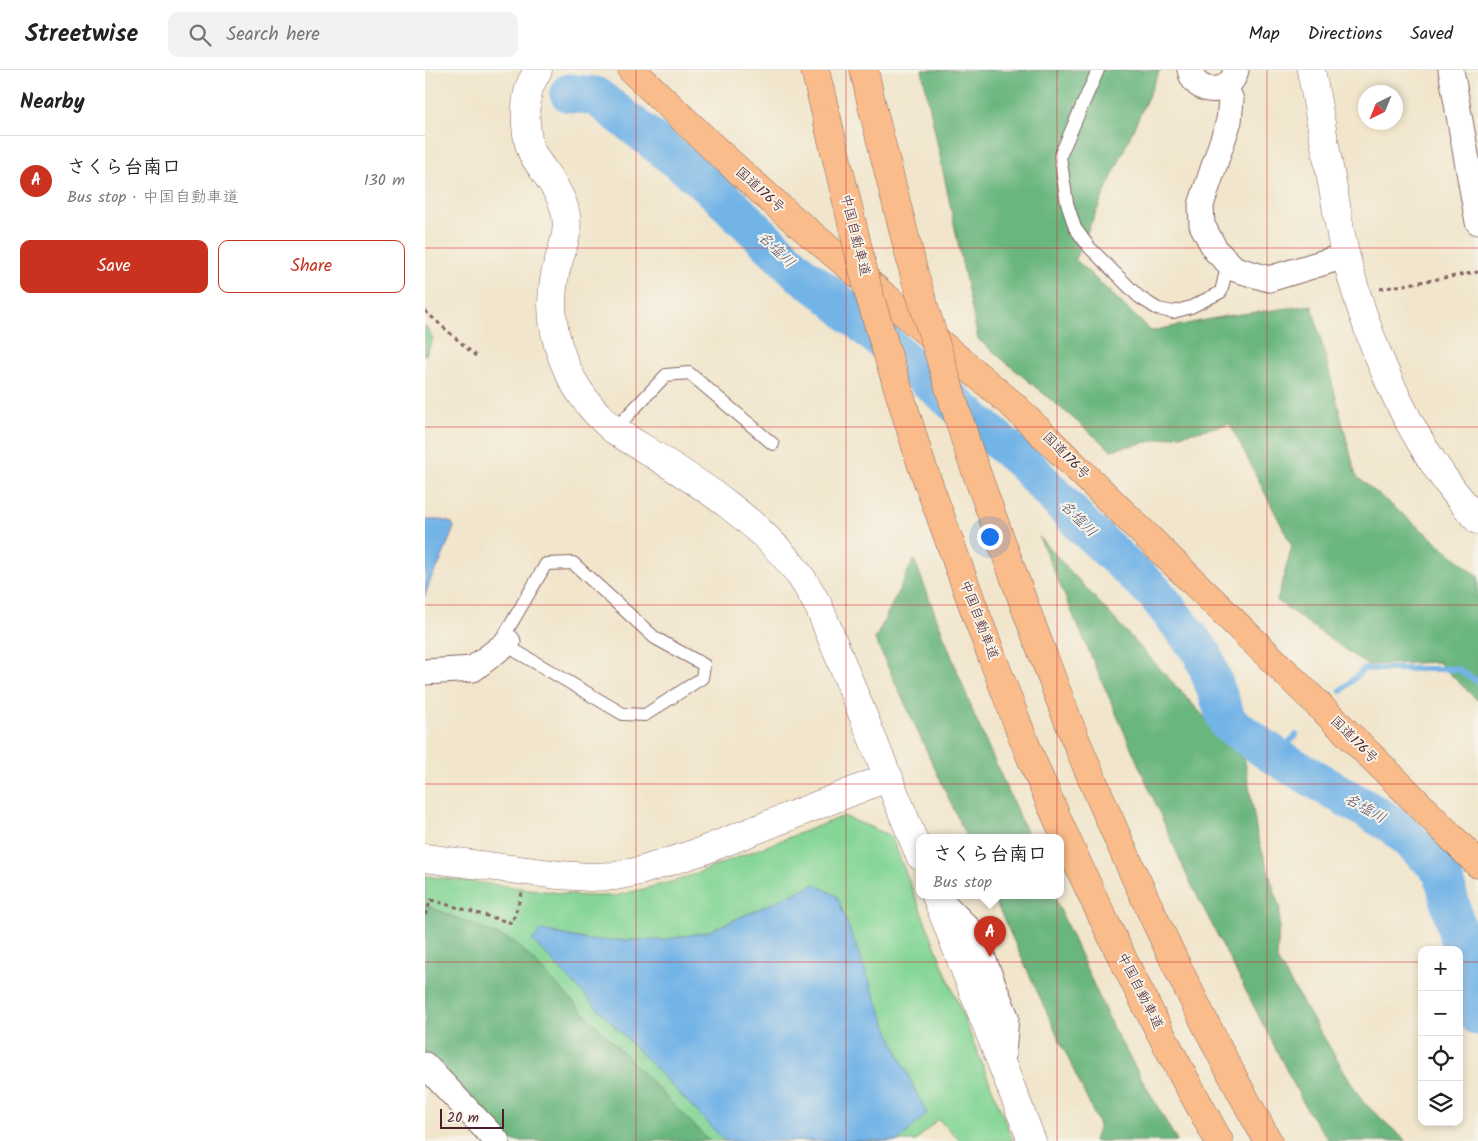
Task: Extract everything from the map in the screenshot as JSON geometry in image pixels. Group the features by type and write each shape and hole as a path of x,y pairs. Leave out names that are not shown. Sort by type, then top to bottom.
{"highway":[{"name":"中国自動車道","path":"815,70 869,294 921,463 977,617 1031,757 1084,876 1140,994 1219,1141"},
{"path":"864,70 915,277 969,452 1025,607 1078,746 1127,862 1181,975 1268,1141"},
{"name":"国道176号","path":"641,73 718,152 786,213 1015,406 1478,864"}],"street":[{"path":"538,70 530,84 526,108 527,132 533,155 565,209 568,228 555,274 552,298 553,321 559,349 570,378 599,417 614,430 732,508 778,549 802,578 819,607 916,846"},
{"path":"1190,70 1193,79 1201,87 1216,90 1230,78"},
{"path":"1311,70 1345,256 1362,313 1382,366 1416,434 1457,497 1478,520"},
{"path":"1451,70 1478,222"},
{"path":"1230,78 1231,100 1229,121 1201,205 1202,225 1216,251 1235,269 1269,279 1345,256"},
{"path":"425,672 473,669 508,642"},
{"path":"425,858 559,875 615,876 640,871 702,851 889,777"},
{"path":"937,899 1032,1141"},
{"path":"425,1065 497,1141"}],"lane":[{"path":"1098,70 1060,156 1067,203 1075,228 1089,247 1139,297 1158,309 1173,312 1191,308 1221,292 1228,262"},
{"path":"614,430 666,375 689,373 773,444"},
{"path":"573,563 655,638 704,665 702,678 645,715 623,714 514,650 508,642 504,636 546,564 573,563"}],"path":[{"path":"1370,291 1478,272"},
{"path":"425,311 477,357"},
{"path":"425,915 431,900 512,923 522,893"}],"green space":[{"path":"922,70 1160,70 1075,259 1151,331 1226,316 1312,305 1356,476 1478,576 1478,701 1438,662 1367,665 1277,601 1292,546 1230,424 1111,450 978,339"},
{"path":"425,325 433,339 425,356"},
{"path":"1039,537 1245,761 1257,834 1280,909 1277,960 1363,1102 1406,1141 1329,1141 1307,1110 1188,878"},
{"path":"914,559 975,717 1027,834 965,834 875,639"},
{"path":"844,816 891,836 1013,1141 961,1141 938,1119 916,1141 709,1141 515,942 425,905 425,876 584,896 615,896 679,880"},
{"path":"994,899 1055,899 1113,1028 1177,1141 1094,1141 1099,1125"},
{"path":"425,905 515,942 709,1141 509,1141 425,1054"}],"water":[{"path":"425,520 442,520 452,523 454,527 425,596"},
{"path":"815,884 837,896 890,1034 927,1114 898,1141 725,1141 532,940 542,930 587,940 662,940 707,932"}],"waterway":[{"name":"名塩川","path":"569,93 595,96 708,184 801,274 827,293 1023,462 1084,527 1154,592 1203,654 1228,723 1275,756 1393,825 1442,870 1478,1016"},
{"path":"1341,691 1364,669 1458,669 1478,682"},
{"path":"1275,756 1296,735"}],"place":[{"name":"さくら台南口","path":"990,957"}]}
